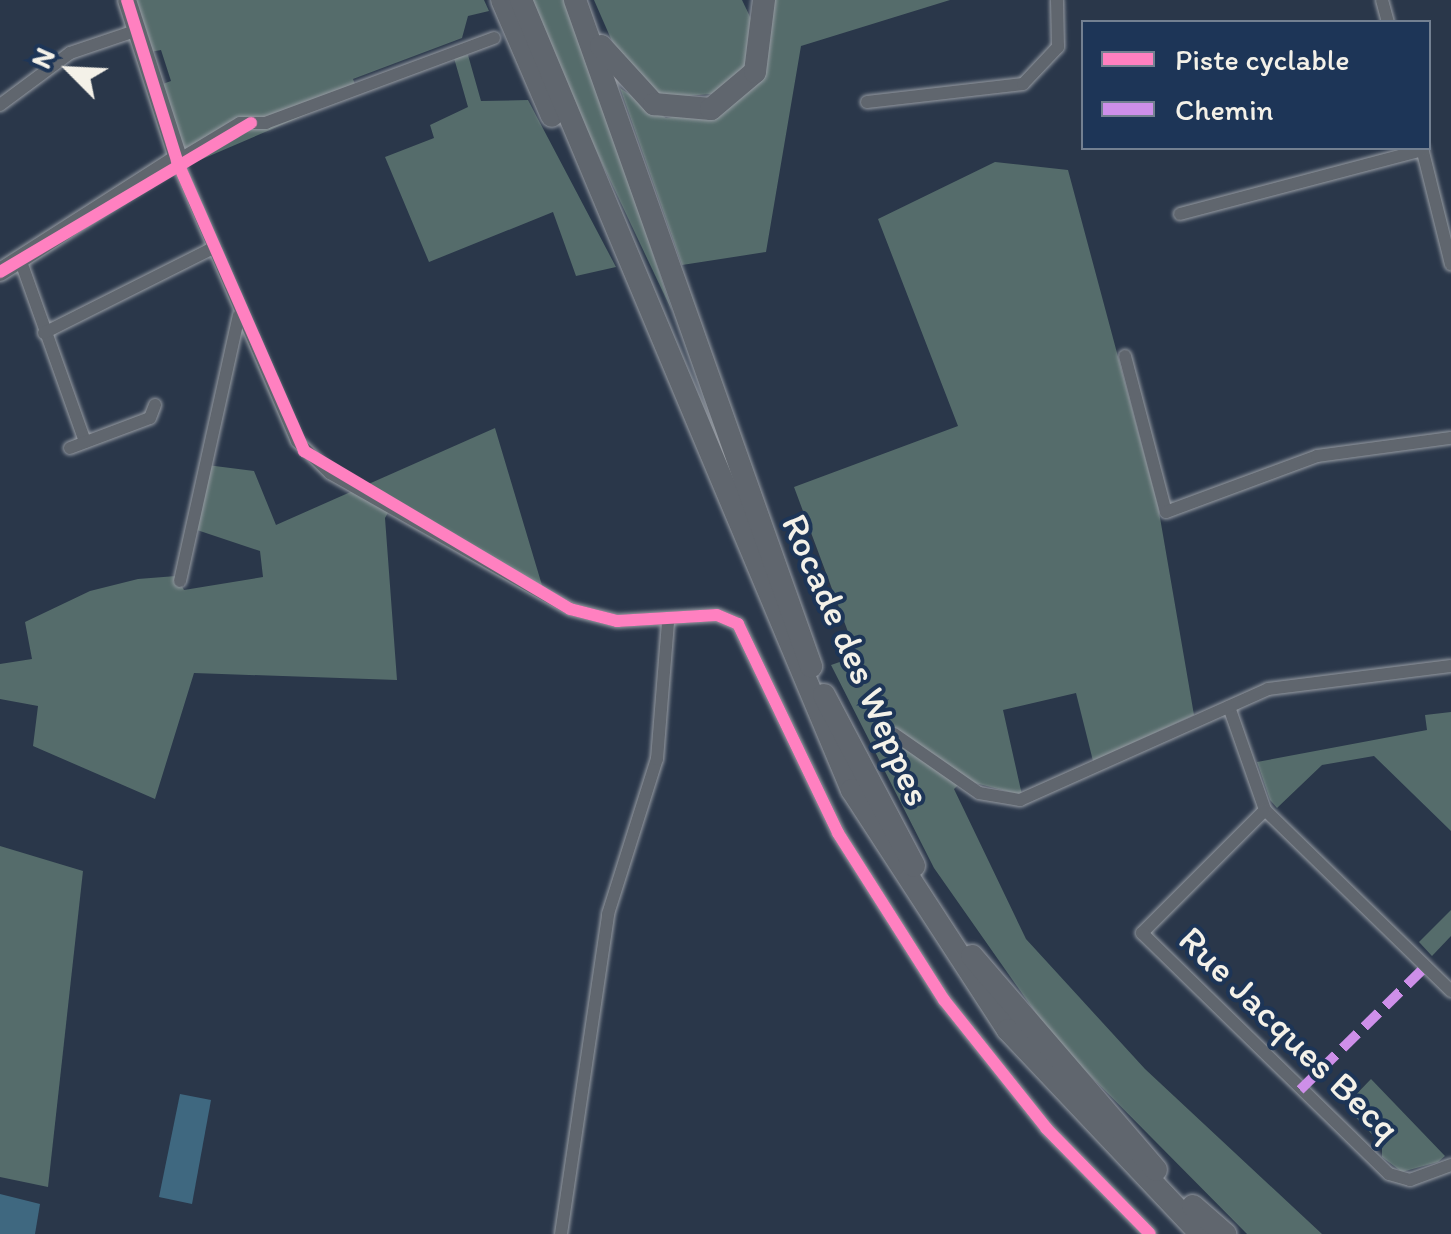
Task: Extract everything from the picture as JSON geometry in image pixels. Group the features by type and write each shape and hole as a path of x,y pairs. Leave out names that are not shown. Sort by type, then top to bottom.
{"highway":[{"path":"502,0 663,339"},
{"path":"521,0 663,339"},
{"name":"Rocade des Weppes","path":"575,0 779,586 875,798 1017,1016 1117,1131 1225,1234"},
{"path":"584,0 614,70 674,112 712,109 738,94 762,40 764,0"},
{"path":"751,0 762,40"},
{"name":"Rocade des Weppes","path":"663,339 789,653 880,841 1018,1043 1201,1234"}],"street":[{"path":"867,102 1024,84 1058,47 1058,0"},
{"path":"0,104 129,12 177,160 239,316 309,456 449,542 570,609 668,623 708,615 738,624 838,833 944,1000 1046,1128 1150,1234"},
{"path":"0,272 177,160 251,123 494,38"},
{"path":"1180,214 1418,150"},
{"path":"1422,150 1451,264"},
{"path":"1434,190 1451,186"},
{"path":"44,333 213,248"},
{"path":"20,259 85,442"},
{"path":"180,581 239,316"},
{"path":"1125,356 1166,512 1317,456 1451,438"},
{"path":"70,448 150,418 155,405"},
{"path":"561,1234 606,926 657,759 668,623"},
{"path":"894,734 971,789 1020,800 1229,707 1318,678 1451,666"},
{"path":"1229,707 1266,810 1451,991"},
{"name":"Rue Jacques Becq","path":"1266,810 1142,932 1390,1174 1410,1180 1451,1165"}],"green space":[{"path":"133,0 484,0 489,11 468,16 462,38 353,79 358,92 186,166 160,85 171,81 161,50 150,52"},
{"path":"529,0 568,0 672,311 593,144"},
{"path":"594,0 742,0 753,23 745,71 723,93 662,98 622,64"},
{"path":"771,0 950,0 801,46 766,252 682,265 620,88 666,118 729,107 759,80"},
{"path":"468,55 481,101 528,100 616,267 576,276 553,212 429,262 385,157 434,138 430,125 468,107 454,58"},
{"path":"995,162 1068,170 1158,506 1194,715 1093,761 1076,693 1003,710 1022,795 963,780 954,789 1026,939 1145,1069 1322,1234 1247,1234 1054,1039 934,868 831,665 857,656 794,487 958,426 878,219"},
{"path":"495,428 544,592 393,504 385,518 397,680 194,673 155,799 33,746 38,706 0,699 0,664 32,659 25,622 90,591 138,579 176,576 184,590 263,577 260,551 194,529 207,465 254,471 276,525"},
{"path":"1451,712 1451,831 1374,756 1322,765 1277,808 1270,800 1257,762 1427,730 1425,715"},
{"path":"0,846 83,871 48,1187 0,1177"},
{"path":"1451,910 1451,936 1432,956 1419,942"},
{"path":"1371,1079 1445,1156 1438,1162 1402,1172 1382,1157 1382,1145 1345,1106"}],"water":[{"path":"180,1094 211,1100 192,1204 159,1197"},
{"path":"0,1194 40,1204 35,1234 0,1234"}],"marked path":[{"path":"1300,1090 1426,966"}],"cycle path":[{"path":"127,0 177,161 304,451 570,609 617,621 717,615 738,624 838,833 944,1000 1046,1128 1150,1234"},
{"path":"0,272 251,123"}]}
